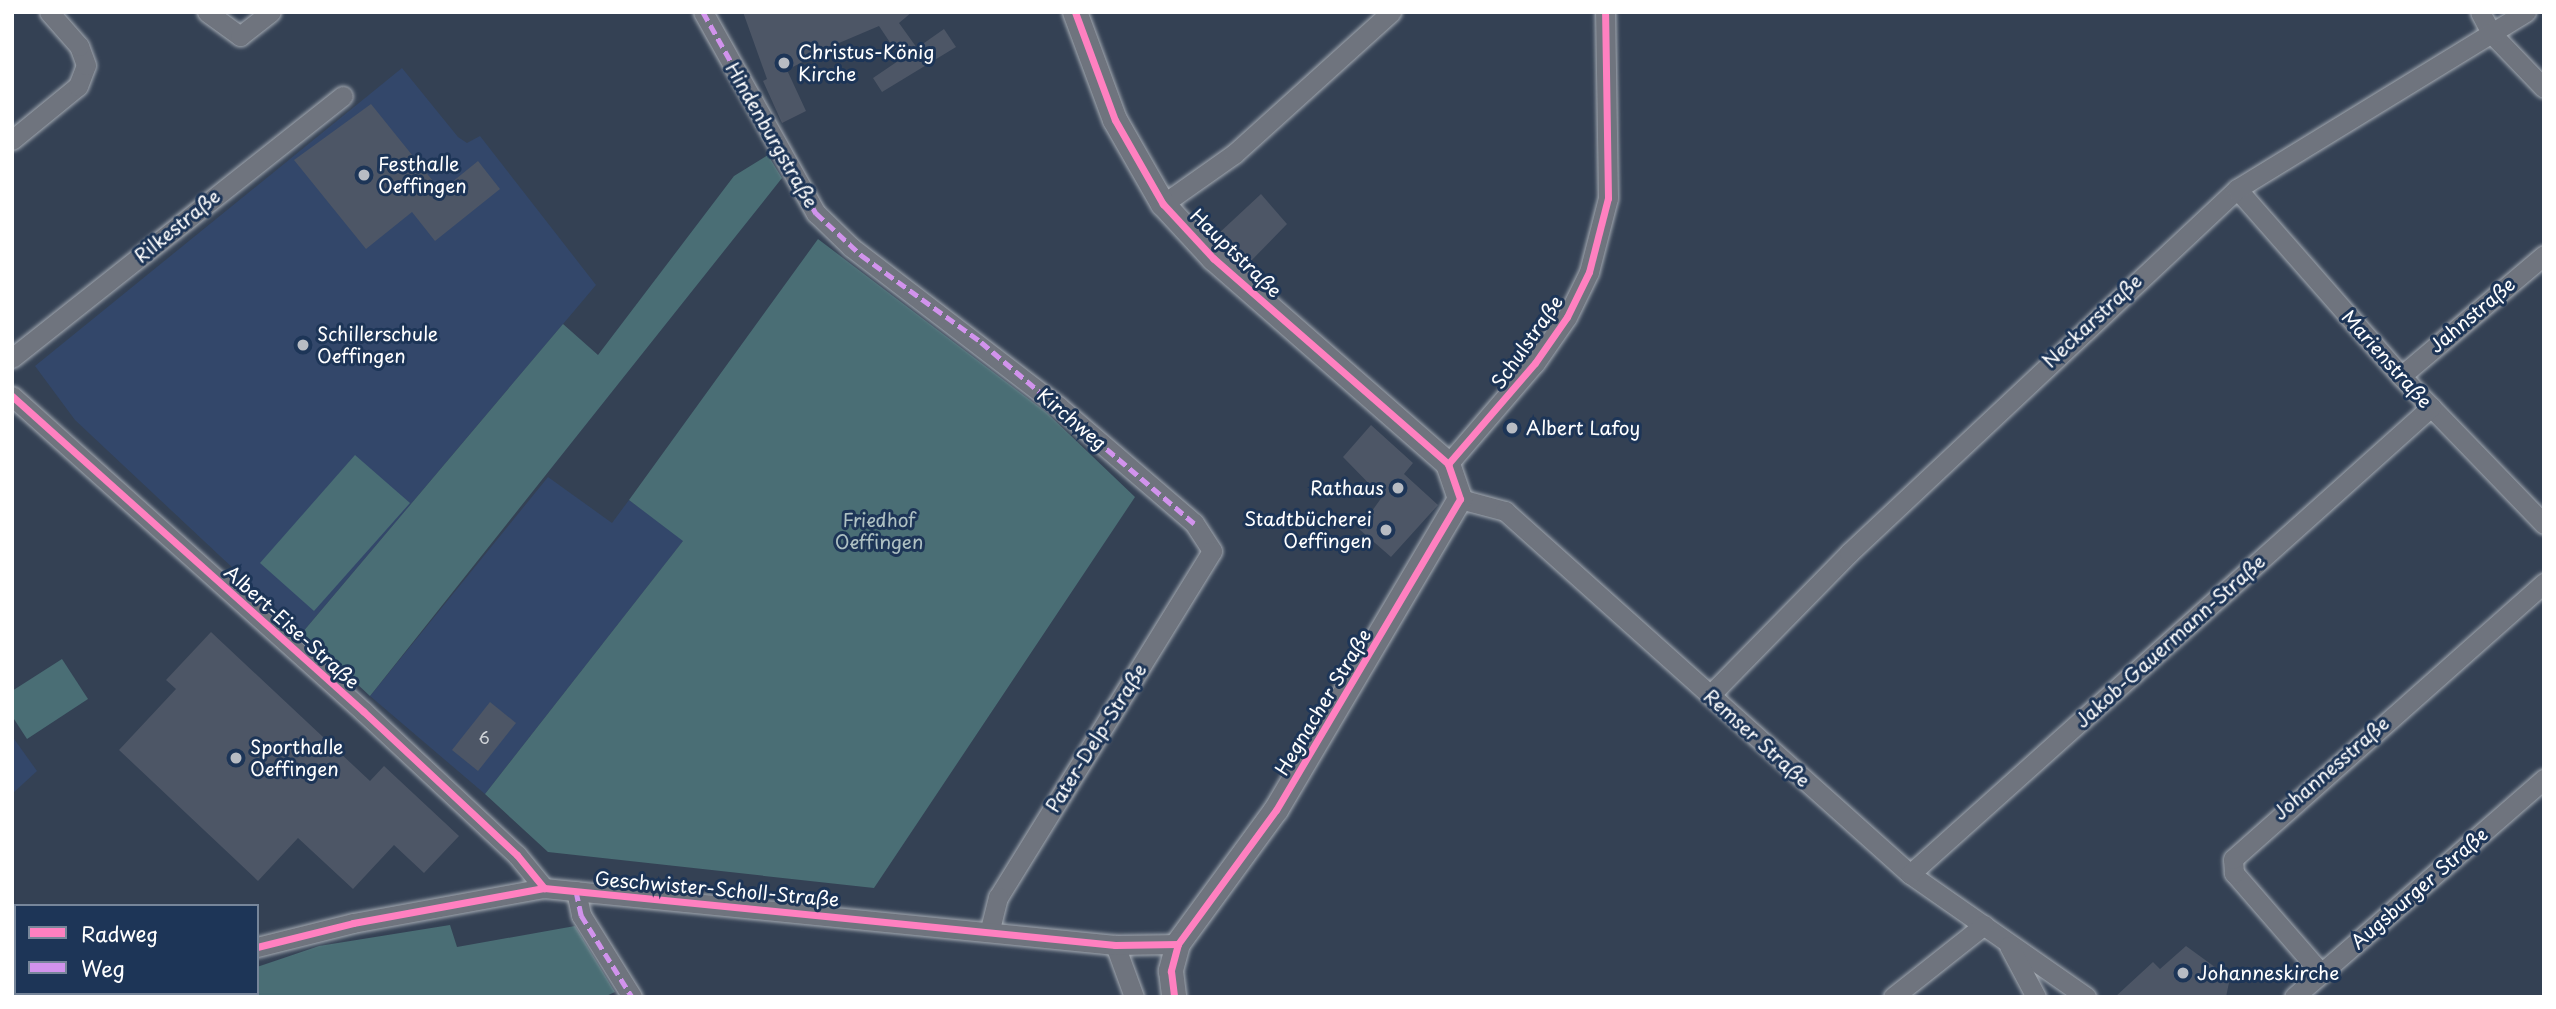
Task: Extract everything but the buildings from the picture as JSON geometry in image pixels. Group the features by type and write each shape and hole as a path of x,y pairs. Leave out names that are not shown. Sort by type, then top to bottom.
{"street":[{"path":"12,140 78,86 86,65 79,46 49,12"},
{"path":"207,12 240,36 271,12"},
{"name":"Hindenburgstraße","path":"703,12 816,213 919,300"},
{"name":"Hauptstraße","path":"1075,12 1109,108 1163,204 1213,258 1448,464"},
{"path":"1163,204 1234,154 1391,12"},
{"name":"Schulstraße","path":"1448,464 1535,363 1567,317 1589,272 1608,198 1605,12"},
{"path":"2480,12 2491,33 2544,88"},
{"name":"Neckarstraße","path":"1710,695 1899,505 2237,189 2526,12"},
{"name":"Rilkestraße","path":"12,358 344,96"},
{"name":"Marienstraße","path":"2237,189 2401,376 2543,521"},
{"name":"Jahnstraße","path":"2401,376 2544,254"},
{"name":"Kirchweg","path":"919,300 981,342 1069,415 1194,523 1212,551"},
{"name":"Albert-Eise-Straße","path":"12,396 363,711 517,855 544,888"},
{"name":"Jakob-Gauermann-Straße","path":"1910,874 2431,407"},
{"path":"1448,464 1460,499"},
{"name":"Remser Straße","path":"1460,499 1505,511 1910,874 2007,942 2036,997"},
{"name":"Hegnacher Straße","path":"1178,944 1276,810 1460,499"},
{"name":"Pater-Delp-Straße","path":"990,930 998,897 1212,551"},
{"name":"Johannesstraße","path":"2321,973 2234,873 2233,859 2544,583"},
{"name":"Augsburger Straße","path":"2294,997 2544,779"},
{"name":"Geschwister-Scholl-Straße","path":"259,946 353,923 544,888 990,930 1115,945 1178,944"},
{"path":"576,891 581,915 632,997"},
{"path":"1893,997 1984,925"},
{"path":"2007,942 2086,997"},
{"path":"1171,996 1171,971 1178,944"},
{"path":"1115,945 1134,997"}],"shaded area":[{"name":"Schillerschule Oeffingen","path":"402,68 458,137 467,143 480,136 596,285 302,633 75,420 35,366"},
{"path":"548,477 612,523 629,500 684,540 485,794 370,696"},
{"path":"12,736 37,771 12,794"}],"green space":[{"path":"768,155 782,178 370,696 302,633 563,324 598,355 734,176"},
{"name":"Friedhof Oeffingen","path":"818,239 1046,412 1135,497 874,888 548,852 485,794 683,541 629,500"},
{"path":"355,455 410,503 314,611 260,563"},
{"path":"62,659 88,699 27,739 12,716 12,691"},
{"path":"450,925 457,947 575,926 615,992 604,997 172,997 259,995 259,966 319,946"}],"marked path":[{"path":"703,12 816,213 861,255 981,342 1194,523"},
{"path":"576,891 581,915 632,997"}],"cycle path":[{"path":"1075,12 1115,120 1163,204 1213,258 1448,464 1460,499 1276,810 1178,944 1171,971 1174,997"},
{"path":"1448,464 1535,363 1567,317 1589,272 1608,198 1605,12"},
{"path":"12,396 363,711 517,855 544,888"},
{"path":"259,946 353,923 544,888 1115,945 1178,944"}],"place":[{"name":"Christus-König Kirche","path":"784,63"},
{"name":"Festhalle Oeffingen","path":"364,175"},
{"name":"Schillerschule Oeffingen","path":"303,345"},
{"name":"Albert Lafoy","path":"1512,428"},
{"name":"Rathaus","path":"1398,488"},
{"name":"Stadtbücherei Oeffingen","path":"1386,530"},
{"name":"Sporthalle Oeffingen","path":"236,758"},
{"name":"Johanneskirche","path":"2183,973"}]}
